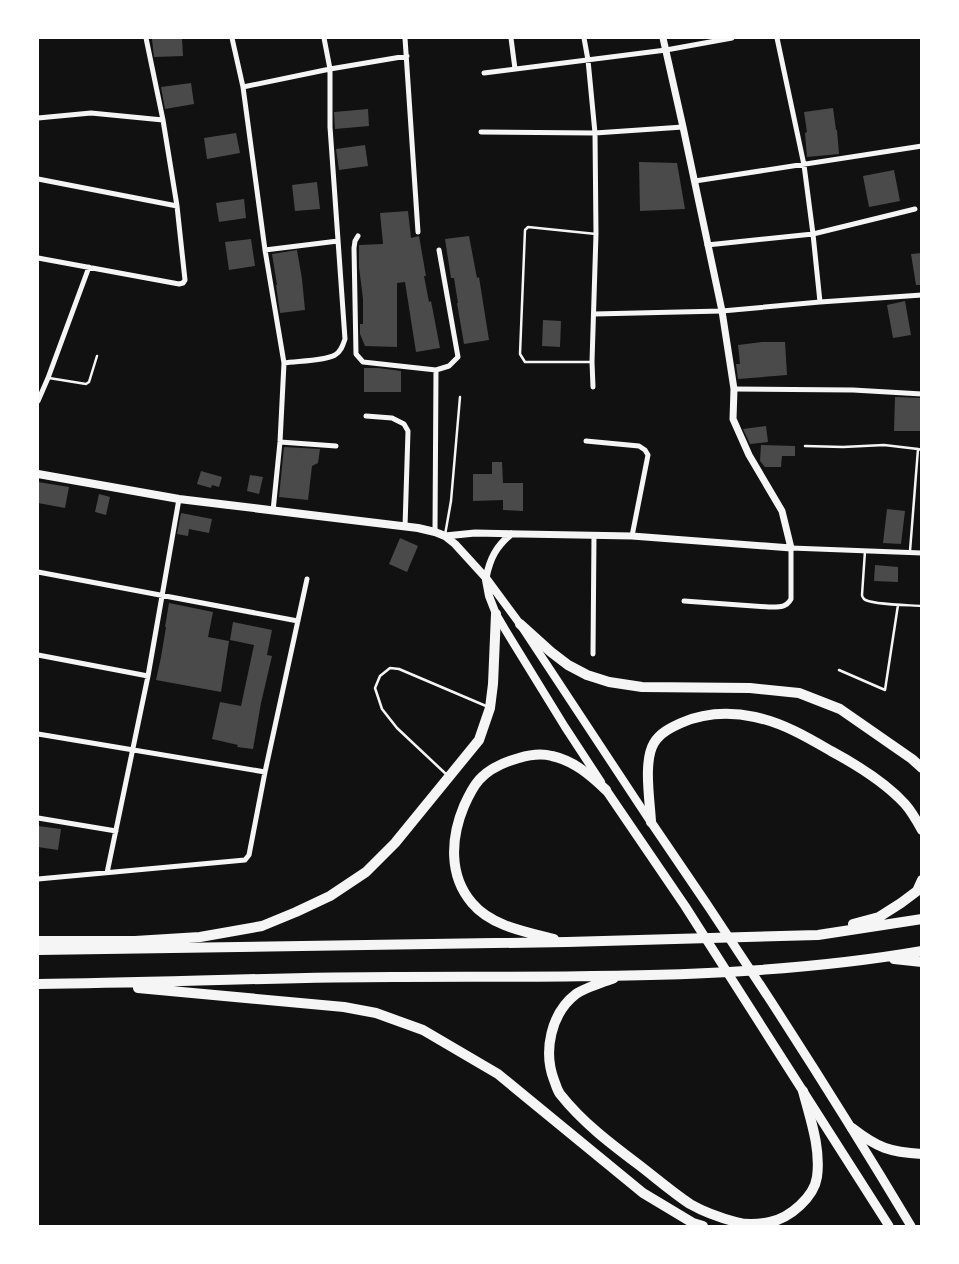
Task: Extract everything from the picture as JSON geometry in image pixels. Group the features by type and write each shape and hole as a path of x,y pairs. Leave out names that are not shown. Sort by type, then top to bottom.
{"highway":[{"path":"38,941 135,941 200,937 262,926 330,896 366,872 394,843 479,740 490,708 496,614"},
{"path":"520,624 568,665 588,675 609,682 642,687 750,688 799,693 840,709 922,768"},
{"path":"651,822 648,766 649,754 653,744 668,729 692,718 711,714 754,717 775,722 811,739 860,767 883,784 904,804 922,830"},
{"path":"567,942 502,924 487,916 472,903 461,887 455,867 453,849 455,834 460,815 470,792 494,768 511,760 532,755 551,756 569,762 588,773 606,790"},
{"path":"818,935 879,916 901,903 916,891 922,880"},
{"path":"38,950 567,942 818,935 922,919"},
{"path":"38,984 356,977 620,976 767,970 878,958 922,951"},
{"path":"878,958 922,962"},
{"path":"620,976 577,992 565,1003 555,1021 550,1039 552,1074 559,1092 585,1121 691,1204 738,1223 757,1224 771,1222 798,1206 810,1193 817,1178 818,1158 803,1091"},
{"path":"92,984 344,1007 376,1013 423,1030 498,1074 643,1193 693,1223 703,1226"},
{"path":"852,1128 867,1140 884,1149 922,1154"}],"main road":[{"path":"38,474 179,499 436,532 455,544 486,578 520,624 651,822 704,898 852,1128 911,1226"},
{"path":"486,578 489,596 496,614 564,727 685,906 889,1226"}],"street":[{"path":"38,258 179,284 185,280 177,206 163,120 146,38"},
{"path":"232,38 243,87 265,250 284,363 280,442 273,511"},
{"path":"284,363 328,358 337,355 343,347 345,339 330,127 330,69 324,38"},
{"path":"405,38 418,232"},
{"path":"511,38 515,69"},
{"path":"584,38 595,133 596,234 593,387"},
{"path":"663,38 722,311 734,389 734,419 749,455 782,511 791,548 791,599 784,607 684,601"},
{"path":"484,73 666,50 732,38"},
{"path":"777,38 804,165 820,302"},
{"path":"243,87 330,69 407,56"},
{"path":"38,118 91,113 163,120"},
{"path":"480,132 595,133 683,128"},
{"path":"695,181 922,146"},
{"path":"38,179 177,206"},
{"path":"707,245 813,234 915,210"},
{"path":"358,236 354,248 356,354 363,362 436,370 449,366 458,357 439,250"},
{"path":"265,250 338,240"},
{"path":"38,401 89,267"},
{"path":"594,314 722,311 922,295"},
{"path":"436,370 436,532"},
{"path":"734,389 853,390 922,394"},
{"path":"366,416 392,418 404,424 408,431 405,527"},
{"path":"586,441 639,446 648,455 632,536"},
{"path":"280,442 336,446"},
{"path":"107,873 148,676 179,499"},
{"path":"445,536 475,533 632,536 791,548 922,553"},
{"path":"486,578 489,564 495,551 511,534"},
{"path":"593,654 594,535"},
{"path":"38,572 298,621"},
{"path":"38,879 245,860 250,855 265,772 307,579"},
{"path":"38,655 148,676"},
{"path":"38,734 265,772"},
{"path":"38,818 116,832"}],"lane":[{"path":"592,362 525,362 520,354 525,230 528,227 596,234"},
{"path":"48,378 86,384 97,356"},
{"path":"445,536 460,398"},
{"path":"805,446 843,448 884,445 920,450 910,553"},
{"path":"865,551 862,595 864,600 922,606"},
{"path":"839,670 884,690 898,605"},
{"path":"449,777 397,728 382,709 375,688 380,676 390,668 399,669 490,708"}],"building":[{"path":"182,38 183,56 154,57 152,39"},
{"path":"191,83 194,104 165,109 161,87"},
{"path":"833,108 839,154 807,157 805,133 807,132 804,112"},
{"path":"368,109 369,126 335,129 334,112"},
{"path":"236,133 240,153 207,159 204,138"},
{"path":"365,145 368,166 339,170 336,149"},
{"path":"639,162 677,163 685,209 640,211"},
{"path":"894,170 900,201 869,207 863,176"},
{"path":"317,182 320,209 295,211 292,185"},
{"path":"244,199 246,218 219,222 216,203"},
{"path":"408,211 411,238 419,236 426,276 424,276 440,348 416,352 405,282 397,283 397,347 365,346 360,334 360,324 363,324 363,299 359,267 359,245 383,244 380,213"},
{"path":"469,236 477,278 479,277 489,340 464,344 454,278 451,278 445,239"},
{"path":"251,239 255,266 229,270 225,242"},
{"path":"297,250 305,310 280,313 272,254"},
{"path":"922,253 922,285 916,285 911,254"},
{"path":"905,301 911,335 893,338 887,305"},
{"path":"543,320 561,321 560,347 542,346"},
{"path":"785,342 787,375 738,379 736,364 740,364 738,345"},
{"path":"364,368 401,371 401,392 364,392"},
{"path":"895,397 922,398 922,431 894,431"},
{"path":"766,426 768,442 750,444 743,429"},
{"path":"761,445 795,446 795,456 782,456 781,467 765,467 760,461"},
{"path":"284,447 320,449 318,463 312,466 308,500 279,497"},
{"path":"492,462 502,462 503,483 523,483 523,511 503,510 503,500 473,501 473,474 492,474"},
{"path":"201,471 222,477 219,487 212,485 211,488 197,484"},
{"path":"250,475 263,477 259,494 247,491"},
{"path":"38,482 69,487 65,508 38,503"},
{"path":"99,494 110,497 106,515 95,512"},
{"path":"887,509 905,511 901,544 883,543"},
{"path":"181,513 212,519 209,533 189,529 188,536 177,534"},
{"path":"400,538 418,546 407,572 389,564"},
{"path":"875,565 898,567 898,582 874,581"},
{"path":"169,603 213,612 208,637 229,641 221,692 156,680"},
{"path":"233,622 272,630 267,655 272,656 253,749 237,747 238,745 212,739 220,702 241,706 254,645 230,640"},
{"path":"38,826 61,829 58,850 38,847"}]}
